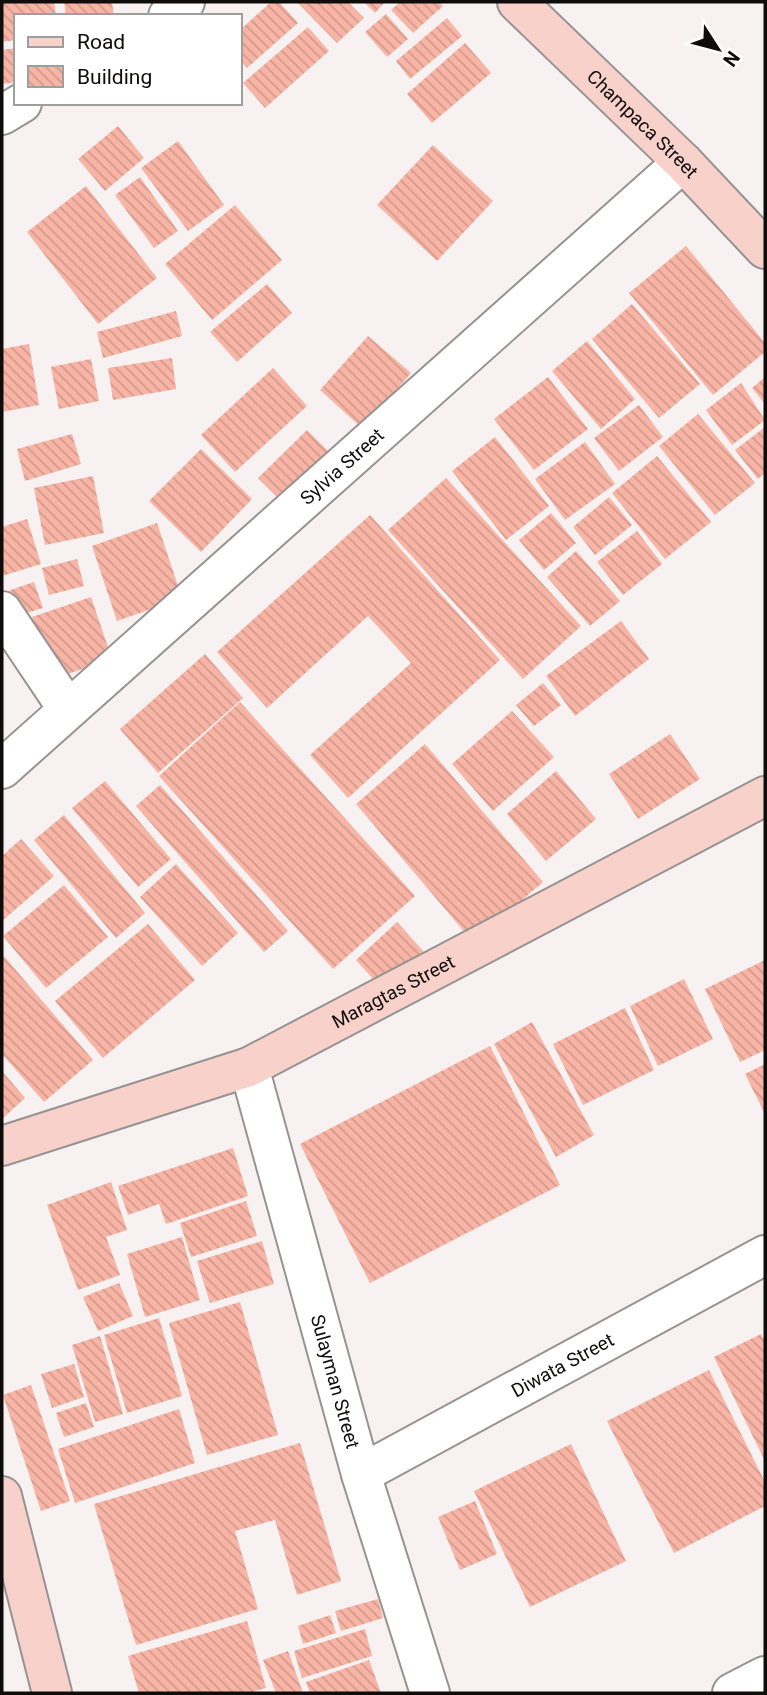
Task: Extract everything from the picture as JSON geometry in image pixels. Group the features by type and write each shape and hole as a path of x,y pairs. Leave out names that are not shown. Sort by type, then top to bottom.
{"street":[{"path":"170,14 185,2"},
{"name":"Champaca Street","path":"517,2 683,162 765,249"},
{"path":"2,115 19,105"},
{"name":"Sylvia Street","path":"2,769 67,708 683,162"},
{"path":"2,611 67,708"},
{"name":"Maragtas Street","path":"2,1146 249,1068 765,796"},
{"name":"Sulayman Street","path":"249,1068 361,1474 430,1693"},
{"name":"Diwata Street","path":"361,1474 765,1255"},
{"path":"2,1496 52,1693"},
{"path":"732,1693 765,1676"}],"building":[{"path":"2,2 54,2 56,14 14,14 14,40 2,42"},
{"path":"64,2 112,2 114,14 66,14"},
{"path":"271,2 279,2 298,23 247,68 242,62 242,28"},
{"path":"297,2 348,2 364,18 337,43"},
{"path":"364,2 385,2 375,13"},
{"path":"400,2 439,2 443,6 413,33 391,10"},
{"path":"386,14 408,39 387,57 365,32"},
{"path":"447,18 462,36 410,79 396,61"},
{"path":"308,27 329,51 265,108 243,83"},
{"path":"465,43 491,73 432,123 407,94"},
{"path":"14,48 14,82 2,84 2,50"},
{"path":"118,126 144,158 105,191 78,159"},
{"path":"178,141 224,205 188,231 141,168"},
{"path":"433,145 493,201 437,261 377,205"},
{"path":"140,177 178,231 154,248 115,195"},
{"path":"86,186 157,278 98,324 27,232"},
{"path":"235,205 282,260 212,320 165,264"},
{"path":"686,246 765,343 765,352 713,395 629,293"},
{"path":"267,284 292,313 237,362 210,332"},
{"path":"632,304 700,384 659,418 592,339"},
{"path":"176,311 182,336 103,358 97,332"},
{"path":"368,336 411,373 363,429 320,390"},
{"path":"587,341 635,399 601,429 552,371"},
{"path":"29,344 39,405 2,412 2,349"},
{"path":"172,358 176,389 113,400 108,368"},
{"path":"91,359 99,401 59,409 51,367"},
{"path":"273,368 307,406 235,472 201,435"},
{"path":"548,377 588,429 534,470 494,419"},
{"path":"765,377 765,404 752,388"},
{"path":"741,383 765,420 732,445 706,410"},
{"path":"639,405 663,437 619,471 594,438"},
{"path":"698,414 755,483 715,515 659,446"},
{"path":"765,427 765,473 758,479 735,450"},
{"path":"307,430 328,451 280,500 258,478"},
{"path":"72,434 81,464 25,481 17,449"},
{"path":"495,437 549,506 506,540 452,471"},
{"path":"585,442 615,484 565,520 535,479"},
{"path":"201,449 252,499 201,552 149,501"},
{"path":"657,456 711,522 665,559 612,493"},
{"path":"93,476 104,533 45,545 34,488"},
{"path":"446,478 581,626 523,679 388,530"},
{"path":"609,497 632,525 595,555 573,527"},
{"path":"551,513 576,543 544,570 519,540"},
{"path":"370,515 500,660 348,798 310,755 411,663 368,616 267,708 217,652"},
{"path":"27,519 41,564 2,576 2,527"},
{"path":"157,523 182,598 117,621 92,546"},
{"path":"637,531 662,564 623,595 597,562"},
{"path":"576,551 620,601 590,626 547,577"},
{"path":"77,559 84,586 49,595 42,568"},
{"path":"34,582 43,608 13,617 5,592"},
{"path":"91,597 112,659 53,679 32,617"},
{"path":"621,621 649,659 575,716 546,676"},
{"path":"205,654 243,698 158,773 120,729"},
{"path":"543,683 561,705 534,726 516,705"},
{"path":"240,702 415,896 333,969 159,776"},
{"path":"512,711 554,757 493,811 452,764"},
{"path":"670,734 700,779 638,819 609,774"},
{"path":"425,744 543,882 473,942 356,804"},
{"path":"556,771 596,819 546,861 507,814"},
{"path":"105,781 171,859 138,887 72,808"},
{"path":"160,785 288,931 264,952 136,806"},
{"path":"64,815 145,913 116,938 34,840"},
{"path":"21,839 54,876 2,921 2,856"},
{"path":"176,864 238,933 202,966 140,897"},
{"path":"64,885 108,937 46,988 3,936"},
{"path":"397,922 424,952 383,990 356,960"},
{"path":"148,924 195,980 103,1058 55,1001"},
{"path":"2,954 93,1060 44,1102 2,1054"},
{"path":"765,960 765,1050 740,1062 705,989"},
{"path":"684,979 713,1039 658,1066 630,1006"},
{"path":"625,1008 654,1070 583,1105 553,1044"},
{"path":"532,1022 594,1135 556,1157 494,1044"},
{"path":"490,1046 560,1185 370,1283 300,1144"},
{"path":"765,1064 765,1114 745,1074"},
{"path":"2,1071 25,1098 2,1119"},
{"path":"233,1148 248,1196 166,1224 159,1204 128,1215 118,1186"},
{"path":"111,1182 127,1230 106,1237 120,1275 78,1290 47,1205"},
{"path":"246,1201 257,1236 191,1257 180,1223"},
{"path":"182,1237 200,1300 145,1317 127,1254"},
{"path":"262,1241 274,1284 210,1303 197,1261"},
{"path":"119,1283 133,1316 98,1331 83,1297"},
{"path":"240,1302 278,1435 207,1455 169,1323"},
{"path":"159,1318 182,1396 127,1413 104,1335"},
{"path":"761,1334 765,1342 765,1461 714,1357"},
{"path":"100,1336 123,1414 95,1422 72,1345"},
{"path":"74,1364 84,1397 52,1408 41,1374"},
{"path":"709,1370 765,1482 765,1506 674,1553 607,1421"},
{"path":"31,1385 70,1501 41,1511 3,1395"},
{"path":"86,1403 94,1427 64,1437 56,1413"},
{"path":"179,1409 195,1463 75,1503 58,1449"},
{"path":"300,1443 341,1581 297,1595 275,1520 235,1531 258,1609 136,1645 94,1504"},
{"path":"571,1444 626,1561 530,1607 474,1491"},
{"path":"475,1501 497,1554 460,1570 438,1517"},
{"path":"378,1599 383,1618 341,1631 335,1611"},
{"path":"330,1615 336,1633 303,1644 298,1626"},
{"path":"247,1621 266,1688 248,1693 139,1693 128,1656"},
{"path":"365,1629 372,1656 302,1678 294,1651"},
{"path":"288,1651 303,1693 276,1693 263,1660"},
{"path":"369,1660 381,1693 310,1693 306,1682"}]}
